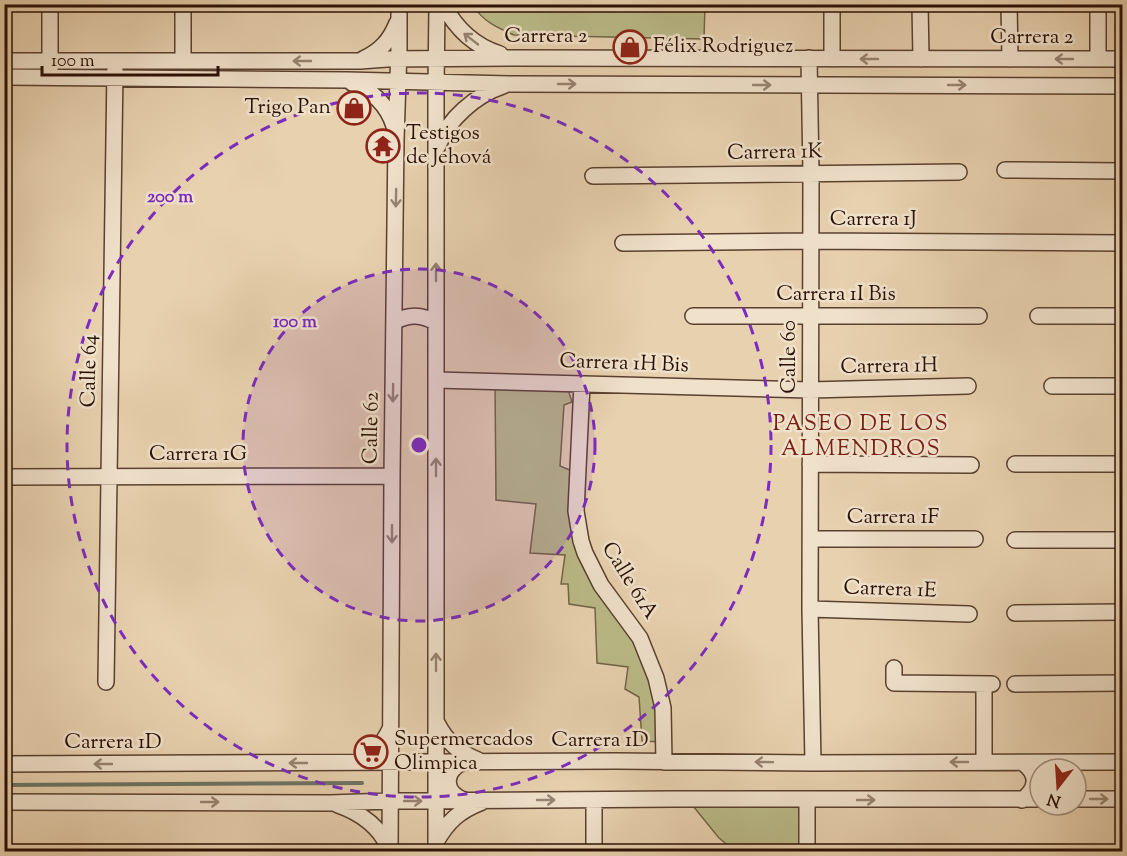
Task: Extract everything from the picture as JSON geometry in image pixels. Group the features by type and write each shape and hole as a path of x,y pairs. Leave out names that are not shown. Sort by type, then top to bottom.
{"street":[{"path":"50,4 51,77"},
{"path":"183,4 183,61"},
{"path":"436,847 437,4"},
{"path":"443,4 454,22 470,39 490,51 512,58"},
{"path":"832,4 832,59"},
{"path":"920,4 921,59"},
{"path":"1009,4 1010,59"},
{"path":"1098,4 1098,59"},
{"path":"360,61 373,55 384,46 393,34 399,9"},
{"name":"Calle 62","path":"390,852 392,476 399,9"},
{"name":"Carrera 2","path":"4,61 360,61 436,58 1122,59"},
{"path":"673,58 674,84"},
{"name":"Calle 60","path":"809,58 810,609 813,763"},
{"name":"Calle 64","path":"106,682 115,61"},
{"path":"4,77 508,84 1122,86"},
{"path":"347,80 369,90 386,107 395,128 396,140"},
{"path":"436,151 447,129 464,110 485,94 508,84"},
{"path":"1005,170 1122,171"},
{"name":"Carrera 1K","path":"592,176 959,172"},
{"name":"Carrera 1J","path":"623,243 810,241 1122,243"},
{"path":"394,322 400,318 415,316 436,323"},
{"name":"Carrera 1I Bis","path":"693,316 979,316"},
{"path":"1038,316 1122,316"},
{"name":"Carrera 1H Bis","path":"436,380 810,390"},
{"name":"Calle 61A","path":"582,384 577,525 585,553 601,585 640,639 656,678 663,708 664,762"},
{"name":"Carrera 1H","path":"810,390 968,386"},
{"path":"1052,386 1122,386"},
{"path":"810,464 971,465"},
{"path":"1015,464 1122,464"},
{"name":"Carrera 1G","path":"4,477 392,476"},
{"name":"Carrera 1F","path":"811,539 975,539"},
{"path":"1015,540 1122,540"},
{"name":"Carrera 1E","path":"810,609 969,614"},
{"path":"1015,613 1122,612"},
{"path":"894,675 988,684 984,762"},
{"path":"1015,684 1122,683"},
{"path":"436,720 446,739 454,747 483,762"},
{"path":"357,763 377,749 390,729"},
{"path":"464,762 451,770 448,777 448,785 452,792 457,798 464,800"},
{"name":"Carrera 1D","path":"1088,764 1122,762"},
{"path":"1022,800 1033,789 1034,781 1029,767 1023,763"},
{"name":"Carrera 1D","path":"4,764 1028,763"},
{"path":"1088,799 1122,799"},
{"path":"436,847 444,828 456,815 487,800"},
{"path":"594,800 594,852"},
{"path":"807,800 807,852"},
{"path":"4,802 1028,800"},
{"path":"330,803 357,813 371,823 386,841 390,852"}],"green space":[{"path":"473,5 705,5 704,39 514,35 486,20"},
{"path":"495,383 567,386 572,402 564,405 560,466 577,473 585,553 640,638 660,691 662,742 642,741 639,697 625,689 628,667 597,663 595,608 569,604 568,584 561,584 565,555 530,553 536,504 496,500"},
{"path":"801,805 803,851 735,851 719,838 693,806"}],"waterway":[{"path":"4,785 362,783"}],"place":[{"name":"Félix Rodriguez","path":"630,47"},
{"name":"Trigo Pan","path":"354,108"},
{"name":"Testigos de Jehová","path":"383,146"},
{"name":"Supermercados Olimpica","path":"371,752"}],"district":[{"name":"PASEO DE LOS ALMENDROS","path":"861,438"}]}
